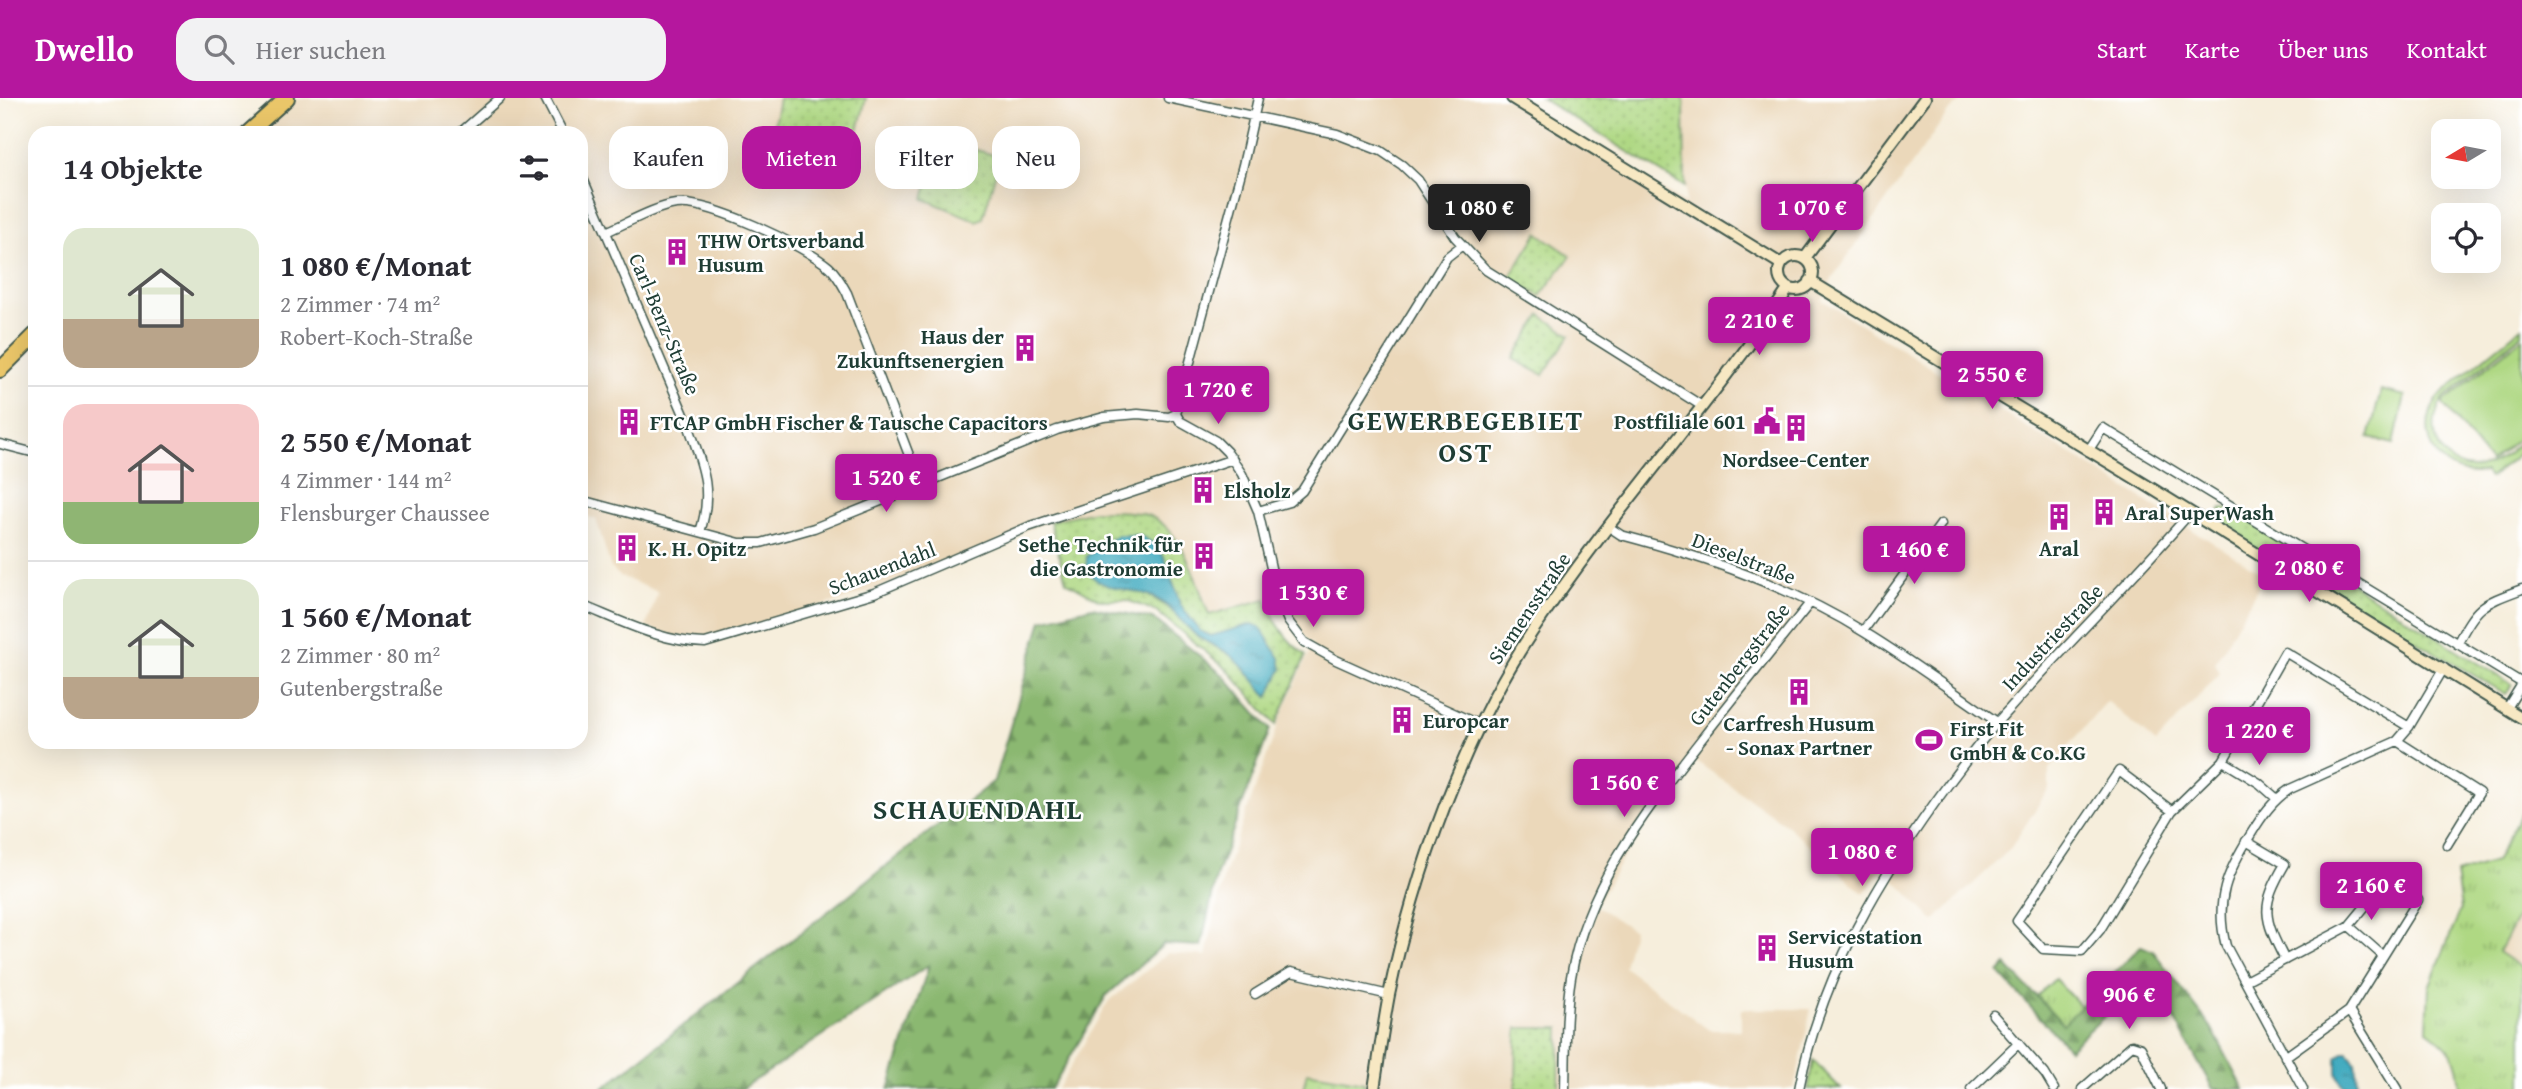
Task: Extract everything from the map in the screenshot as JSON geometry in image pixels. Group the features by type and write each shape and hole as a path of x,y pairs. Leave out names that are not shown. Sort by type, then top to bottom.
{"highway":[{"path":"256,126 287,98"},
{"path":"0,370 28,342"}],"main road":[{"path":"1512,98 1781,264"},
{"path":"1805,258 1925,98"},
{"path":"1790,256 1805,258 1812,268 1810,281 1800,289 1789,288 1779,277 1781,264 1790,256"},
{"path":"1810,281 2522,718"},
{"name":"Siemensstraße","path":"1374,1089 1389,995 1429,850 1460,768 1480,725 1531,634 1566,582 1789,288"}],"street":[{"path":"468,126 500,98"},
{"path":"544,98 559,126"},
{"path":"1168,98 1337,134 1367,145 1391,158 1418,180 1461,246 1497,278 1702,406"},
{"path":"1258,98 1176,414 1180,421 1216,441 1233,459 1258,511 1277,594 1288,621 1304,642 1336,660 1480,725"},
{"name":"Carl-Benz-Straße","path":"588,190 697,450 708,494 700,532"},
{"path":"606,232 667,206 688,203 711,208 759,228 807,252 832,269 847,293 920,484"},
{"path":"1258,511 1289,502 1302,491 1447,257 1461,246"},
{"path":"588,502 740,543 761,543 814,528 1057,430 1104,417 1138,414 1169,417 1176,414"},
{"path":"2088,452 2103,428 2457,644 2522,684 2507,708"},
{"path":"0,443 28,451"},
{"name":"Schauendahl","path":"588,608 664,639 705,643 874,593 1028,527 1233,459"},
{"name":"Industriestraße","path":"1799,1089 1818,1014 1861,917 1921,822 1997,722 2190,513"},
{"path":"1863,631 1941,524"},
{"name":"Dieselstraße","path":"1609,527 1621,535 1740,573 1810,603 1863,631 1997,722"},
{"path":"2457,644 2468,622 2481,607 2522,589"},
{"name":"Gutenbergstraße","path":"1565,1089 1567,1011 1571,977 1579,942 1592,905 1626,841 1654,801 1810,603"},
{"path":"2172,811 2119,771 2017,921 2043,949 2082,951 2100,930 2172,811 2223,761 2285,652 2409,727"},
{"path":"2303,1089 2226,946 2220,923 2222,896 2232,863 2276,798 2290,789 2397,741 2409,727 2444,668"},
{"path":"2397,741 2479,793 2446,845"},
{"path":"2223,761 2259,783 2276,798"},
{"path":"2246,841 2285,864 2272,886 2267,902 2267,918 2285,960"},
{"path":"2245,981 2349,926 2382,886"},
{"path":"2285,1057 2349,1011 2418,900"},
{"path":"2349,926 2383,956"},
{"path":"1255,994 1291,972 1389,995"},
{"path":"2349,1011 2380,1058 2396,1089"},
{"path":"1993,1015 2019,1043 2054,1089"},
{"path":"1971,1089 2019,1043"},
{"path":"2082,1089 2132,1045 2141,1048 2161,1089"}],"shaded area":[{"path":"292,98 1508,98 1686,204 1684,98 1964,98 1947,114 1833,277 1822,300 2265,575 2215,663 2220,673 2156,743 2107,701 2049,769 2049,788 2010,849 1934,921 1882,867 1864,894 1785,824 1693,759 1631,843 1596,906 1633,930 1624,967 1709,1030 1741,1030 1741,1009 1811,1009 1794,1089 1058,1089 1108,1002 1168,953 1206,956 1224,875 1278,725 1313,644 1291,619 1280,595 1209,615 1186,556 1175,536 1145,514 1094,511 1050,521 868,592 704,641 684,640 646,627 658,592 620,576 611,568 596,519 588,517 588,126 261,126"},
{"path":"2522,909 2522,968 2498,952"}],"green space":[{"path":"779,98 866,98 859,126 774,126"},
{"path":"1541,98 1684,98 1685,187"},
{"path":"978,150 992,155 992,186 983,218 977,221 924,199 927,189 978,189"},
{"path":"1538,233 1571,256 1540,296 1509,278"},
{"path":"1541,315 1570,335 1543,375 1513,359"},
{"path":"2522,327 2522,334 2444,398 2437,411 2435,424 2440,448 2458,465 2470,468 2485,466 2522,441 2522,451 2490,478 2485,472 2468,473 2453,468 2441,460 2433,448 2429,421 2433,406 2443,392"},
{"path":"2522,338 2522,436 2490,462 2442,403"},
{"path":"2381,390 2405,396 2394,444 2369,438"},
{"path":"2222,508 2231,508 2513,685 2506,694 2213,523"},
{"path":"1094,511 1143,514 1156,519 1177,541 1193,571 1209,615 1266,599 1292,644 1306,655 1276,725 1229,671 1156,611 1126,600 1100,600 1066,581 1050,521","holes":["1117,535 1155,544 1165,559 1180,604 1200,631 1211,636 1252,624 1229,654 1194,633 1173,611 1087,556"]},
{"path":"1092,607 1154,619 1223,675 1270,729 1217,874 1201,946 1164,944 1106,996 1051,1089 889,1089 929,965 742,1089 602,1089 994,781 1042,620"},
{"path":"2522,812 2522,909 2498,952 2522,968 2522,1089 2460,1089 2458,1069 2452,1054 2427,1030 2429,987 2461,909 2456,874 2495,862"},
{"path":"2141,946 2153,951 2211,1027 2244,1089 2213,1089 2175,1020 2147,977 2069,1049 1999,973 2006,965 2063,1024"},
{"path":"2055,979 2081,1007 2063,1024 2037,996"},
{"path":"1517,1028 1560,1028 1559,1089 1516,1089"},
{"path":"1813,1060 1841,1089 1808,1089"},
{"path":"1307,1072 1365,1082 1363,1089 1303,1089"}],"water":[{"path":"1117,535 1139,535 1155,544 1165,559 1180,604 1200,631 1211,636 1252,624 1260,627 1280,658 1282,669 1268,697 1234,658 1196,635 1158,599 1109,586 1092,576 1087,567 1087,556"},
{"path":"2343,1052 2348,1052 2355,1061 2357,1083 2354,1088 2343,1085 2337,1073 2337,1058"}],"place":[{"name":"THW Ortsverband Husum","path":"677,252"},
{"name":"Haus der Zukunftsenergien","path":"1025,348"},
{"name":"Postfiliale 601","path":"1767,421"},
{"name":"FTCAP GmbH Fischer & Tausche Capacitors","path":"629,422"},
{"name":"Nordsee-Center","path":"1796,428"},
{"name":"Elsholz","path":"1203,490"},
{"name":"Aral SuperWash","path":"2104,512"},
{"name":"Aral","path":"2059,517"},
{"name":"K. H. Opitz","path":"627,548"},
{"name":"Sethe Technik für die Gastronomie","path":"1204,556"},
{"name":"Carfresh Husum - Sonax Partner","path":"1799,692"},
{"name":"Europcar","path":"1402,720"},
{"name":"First Fit GmbH & Co.KG","path":"1929,740"},
{"name":"Servicestation Husum","path":"1767,948"}],"district":[{"name":"GEWERBEGEBIET OST","path":"1466,435"},
{"name":"SCHAUENDAHL","path":"978,808"}]}
